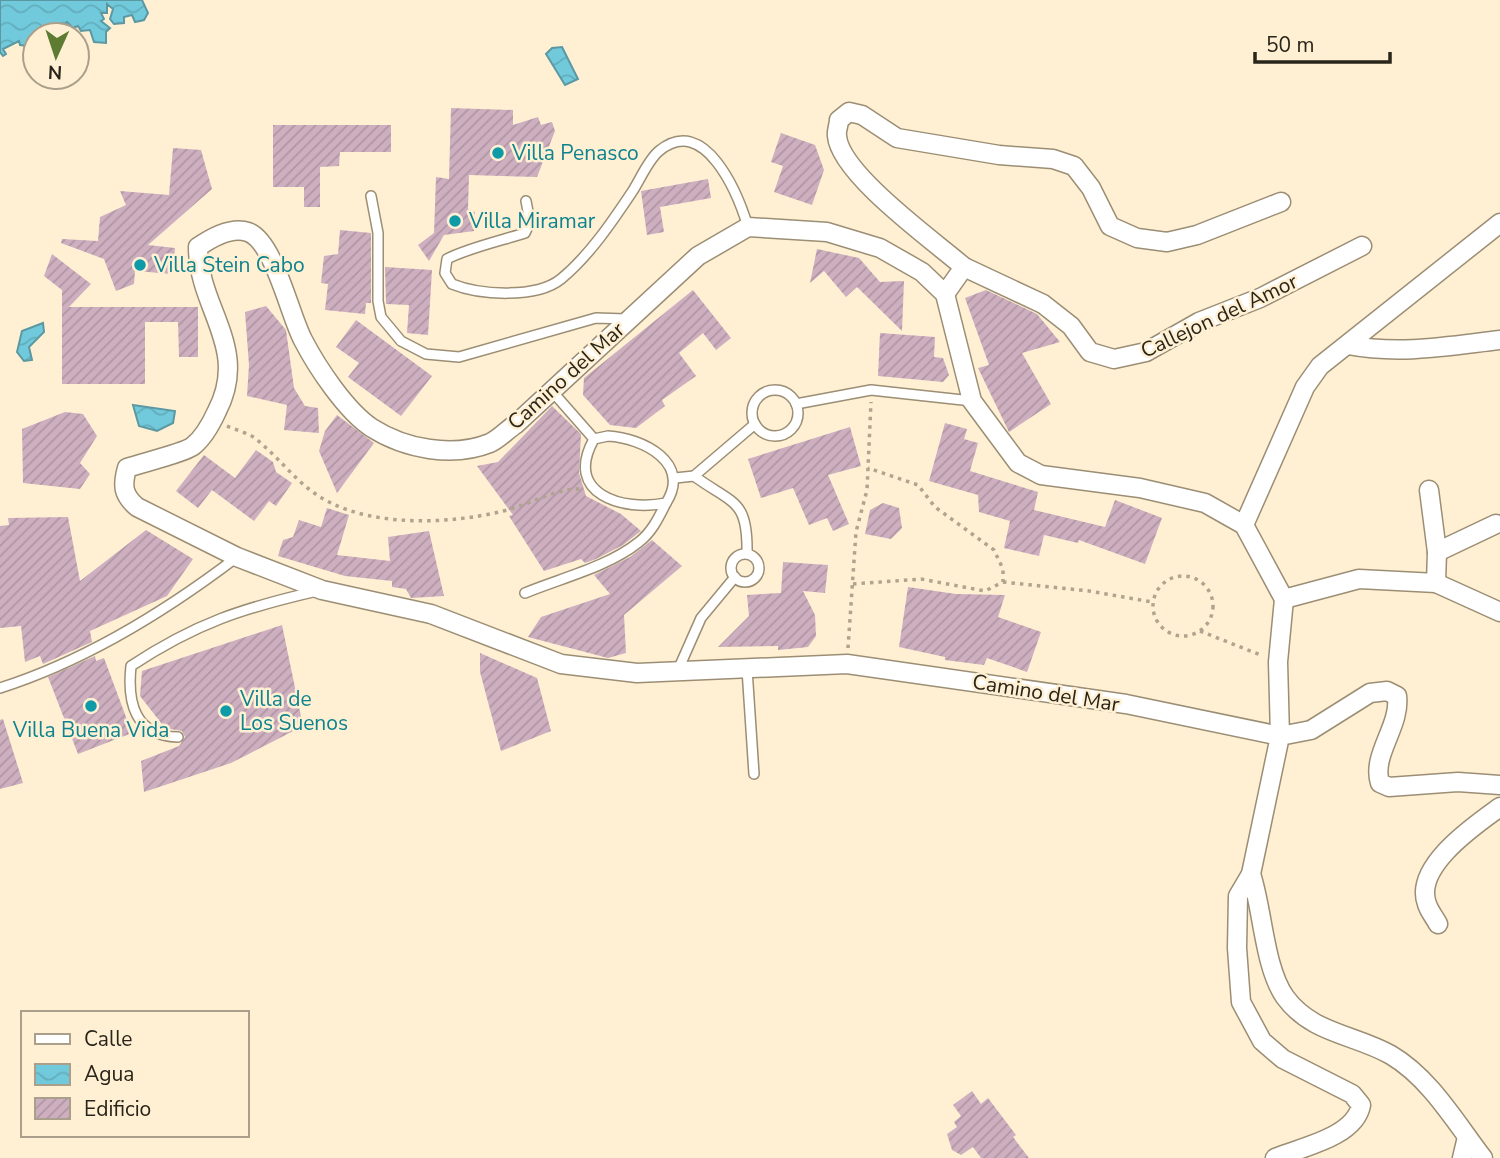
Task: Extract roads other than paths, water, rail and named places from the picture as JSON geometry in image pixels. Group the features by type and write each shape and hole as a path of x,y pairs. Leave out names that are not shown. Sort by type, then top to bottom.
{"street":[{"name":"Callejon del Amor","path":"1281,202 1197,235 1167,242 1137,238 1110,226 1091,188 1074,166 1053,159 987,153 897,138 862,115 849,112 839,120 836,137 848,162 889,206 964,267 1043,304 1071,326 1090,352 1114,359 1146,352 1199,321 1261,298 1362,246"},
{"path":"1244,525 1305,387 1320,366 1500,223"},
{"name":"Camino del Mar","path":"748,227 698,256 491,442 453,449 419,449 371,427 334,388 302,338 275,269 259,239 247,232 235,231 212,237 198,247 198,267 228,357 229,389 212,421 192,447 127,468 123,482 125,496 137,507 237,557 322,590 431,614 561,664 637,673 847,664 1126,704 1280,736"},
{"path":"748,227 827,232 880,248 922,272 945,294 972,401 1018,463 1041,475 1140,488 1205,503 1244,525 1284,600 1278,662 1280,736 1251,874 1238,897 1237,948 1241,1002 1262,1041 1283,1059 1352,1094 1361,1105 1358,1119 1348,1128 1275,1158"},
{"path":"945,294 964,267"},
{"path":"1348,345 1378,351 1415,351 1500,340"},
{"path":"1429,491 1437,552 1436,583"},
{"path":"1437,552 1496,524"},
{"path":"1284,600 1359,579 1436,583 1500,612"},
{"path":"1280,736 1311,730 1370,693 1387,691 1397,696 1399,712 1377,772 1380,783 1389,787 1458,782 1500,785"},
{"path":"1438,924 1426,902 1427,883 1437,861 1464,833 1500,807"},
{"path":"1251,874 1270,956 1283,995 1300,1014 1325,1031 1365,1042 1394,1056 1438,1098 1483,1158"},
{"path":"1462,1158 1467,1137"}],"lane":[{"path":"526,201 530,222 524,233 483,248 459,252 447,259 445,273 452,284 493,295 527,290 559,281 619,211 658,152 676,143 690,142 709,152 725,172 741,203 748,227"},
{"path":"371,196 378,233 378,301 382,317 401,341 426,354 459,357 596,318 628,319"},
{"path":"551,390 594,439"},
{"path":"796,404 871,390 972,401"},
{"path":"765,393 787,394 796,404 797,419 789,432 766,434 755,424 755,403 765,393"},
{"path":"675,478 694,476 755,424"},
{"path":"525,593 603,562 638,543 654,527 673,492 675,478 662,454 645,443 622,437 594,439"},
{"path":"594,439 587,452 585,467 588,479 596,490 607,499 632,507 666,503"},
{"path":"694,476 738,505 746,517 747,554"},
{"path":"678,670 701,618 735,577 733,561 738,555 747,554 755,558 758,571 748,581 735,577"},
{"path":"0,688 89,649 175,604 237,557"},
{"path":"178,737 159,737 138,720 129,689 131,666 189,631 223,616 246,607 322,590"},
{"path":"747,669 754,774"}],"water":[{"path":"0,0 142,0 148,13 144,20 135,22 132,15 124,17 124,23 114,24 110,19 113,9 107,4 107,13 101,13 104,19 101,21 110,28 106,32 106,43 94,42 91,21 21,21 21,45 19,41 3,49 6,54 3,56 0,52"},
{"path":"562,47 578,79 565,85 546,54 552,48"},
{"path":"43,323 44,332 29,347 32,360 24,361 17,352 22,331"},
{"path":"133,405 175,411 173,423 157,431 139,426"}],"place":[{"name":"Villa Penasco","path":"498,153"},
{"name":"Villa Miramar","path":"455,221"},
{"name":"Villa Stein Cabo","path":"140,265"},
{"name":"Villa Buena Vida","path":"91,706"},
{"name":"Villa de Los Suenos","path":"226,711"}]}
